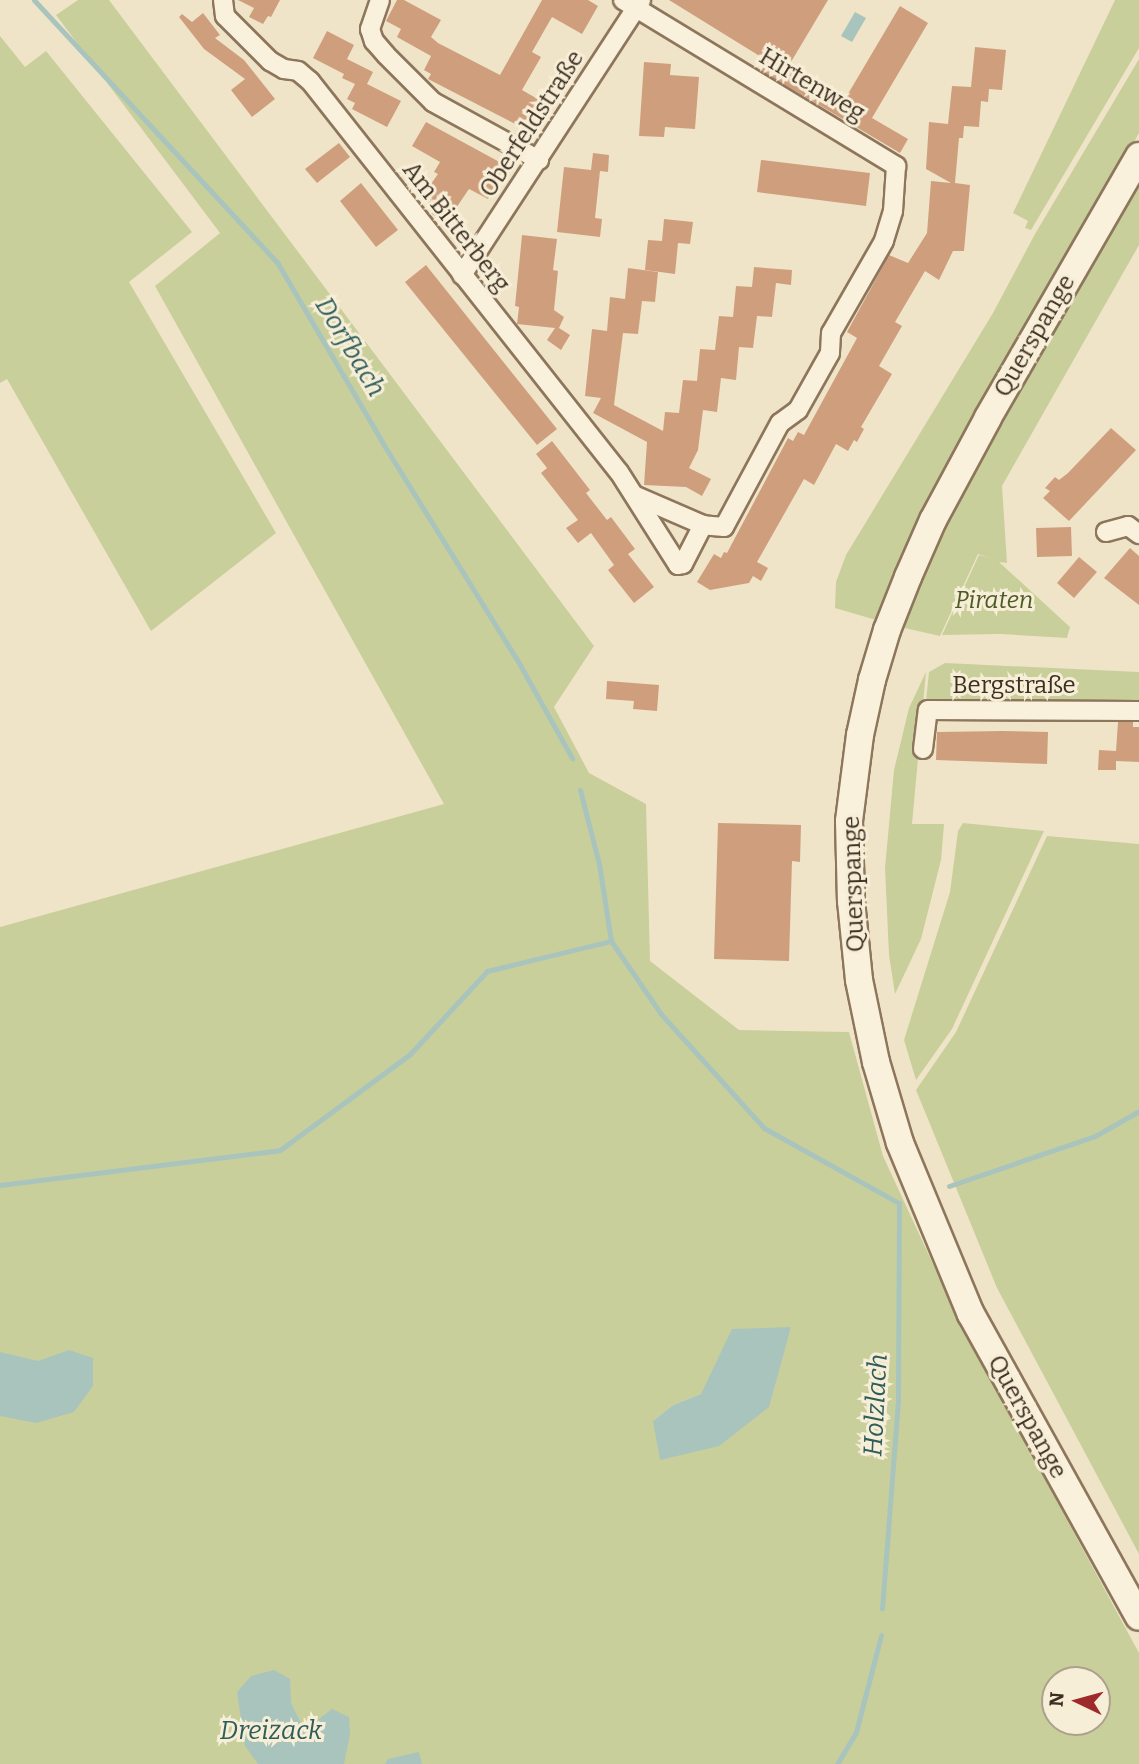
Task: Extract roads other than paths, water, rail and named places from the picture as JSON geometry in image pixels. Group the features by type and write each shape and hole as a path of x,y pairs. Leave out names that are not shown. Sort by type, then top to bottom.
{"main road":[{"name":"Querspange","path":"1139,156 988,418 933,520 887,630 872,680 860,735 849,821 850,901 859,980 876,1062 900,1143 971,1314 1139,1617"}],"street":[{"path":"380,0 370,29 374,41 386,55 433,102 539,160"},
{"name":"Oberfeldstraße","path":"462,275 539,160 633,3"},
{"name":"Hirtenweg","path":"633,3 896,166 893,211 884,241 831,333 830,353 798,410 780,423 724,527 703,525"},
{"name":"Am Bitterberg","path":"223,4 231,23 270,61 284,69 298,71 310,81 636,496 678,565 683,564 703,525 636,496"},
{"path":"1106,532 1128,526 1139,534"},
{"name":"Bergstraße","path":"923,749 928,710 1139,711"}],"water":[{"path":"855,12 866,18 852,42 841,36"},
{"path":"791,1327 769,1407 719,1446 660,1460 653,1421 673,1405 701,1394 732,1329"},
{"path":"69,1350 93,1358 93,1386 74,1412 36,1423 0,1416 0,1352 38,1361"},
{"name":"Dreizack","path":"274,1670 290,1679 291,1703 301,1723 315,1722 332,1709 349,1717 350,1735 344,1764 258,1764 245,1746 237,1692 251,1676"},
{"name":"Dreizack","path":"419,1752 422,1764 385,1764 388,1759"}],"waterway":[{"name":"Dorfbach","path":"34,0 277,262 382,442 520,665 572,758"},
{"path":"580,790 599,864 611,941 661,1014 764,1128 899,1203 898,1401 882,1608"},
{"path":"0,1185 280,1150 410,1054 487,971 611,941"},
{"path":"949,1186 1095,1136 1139,1111"},
{"name":"Holzlach","path":"837,1764 856,1732 881,1635"}],"park label":[{"name":"Piraten","path":"994,601"}]}
